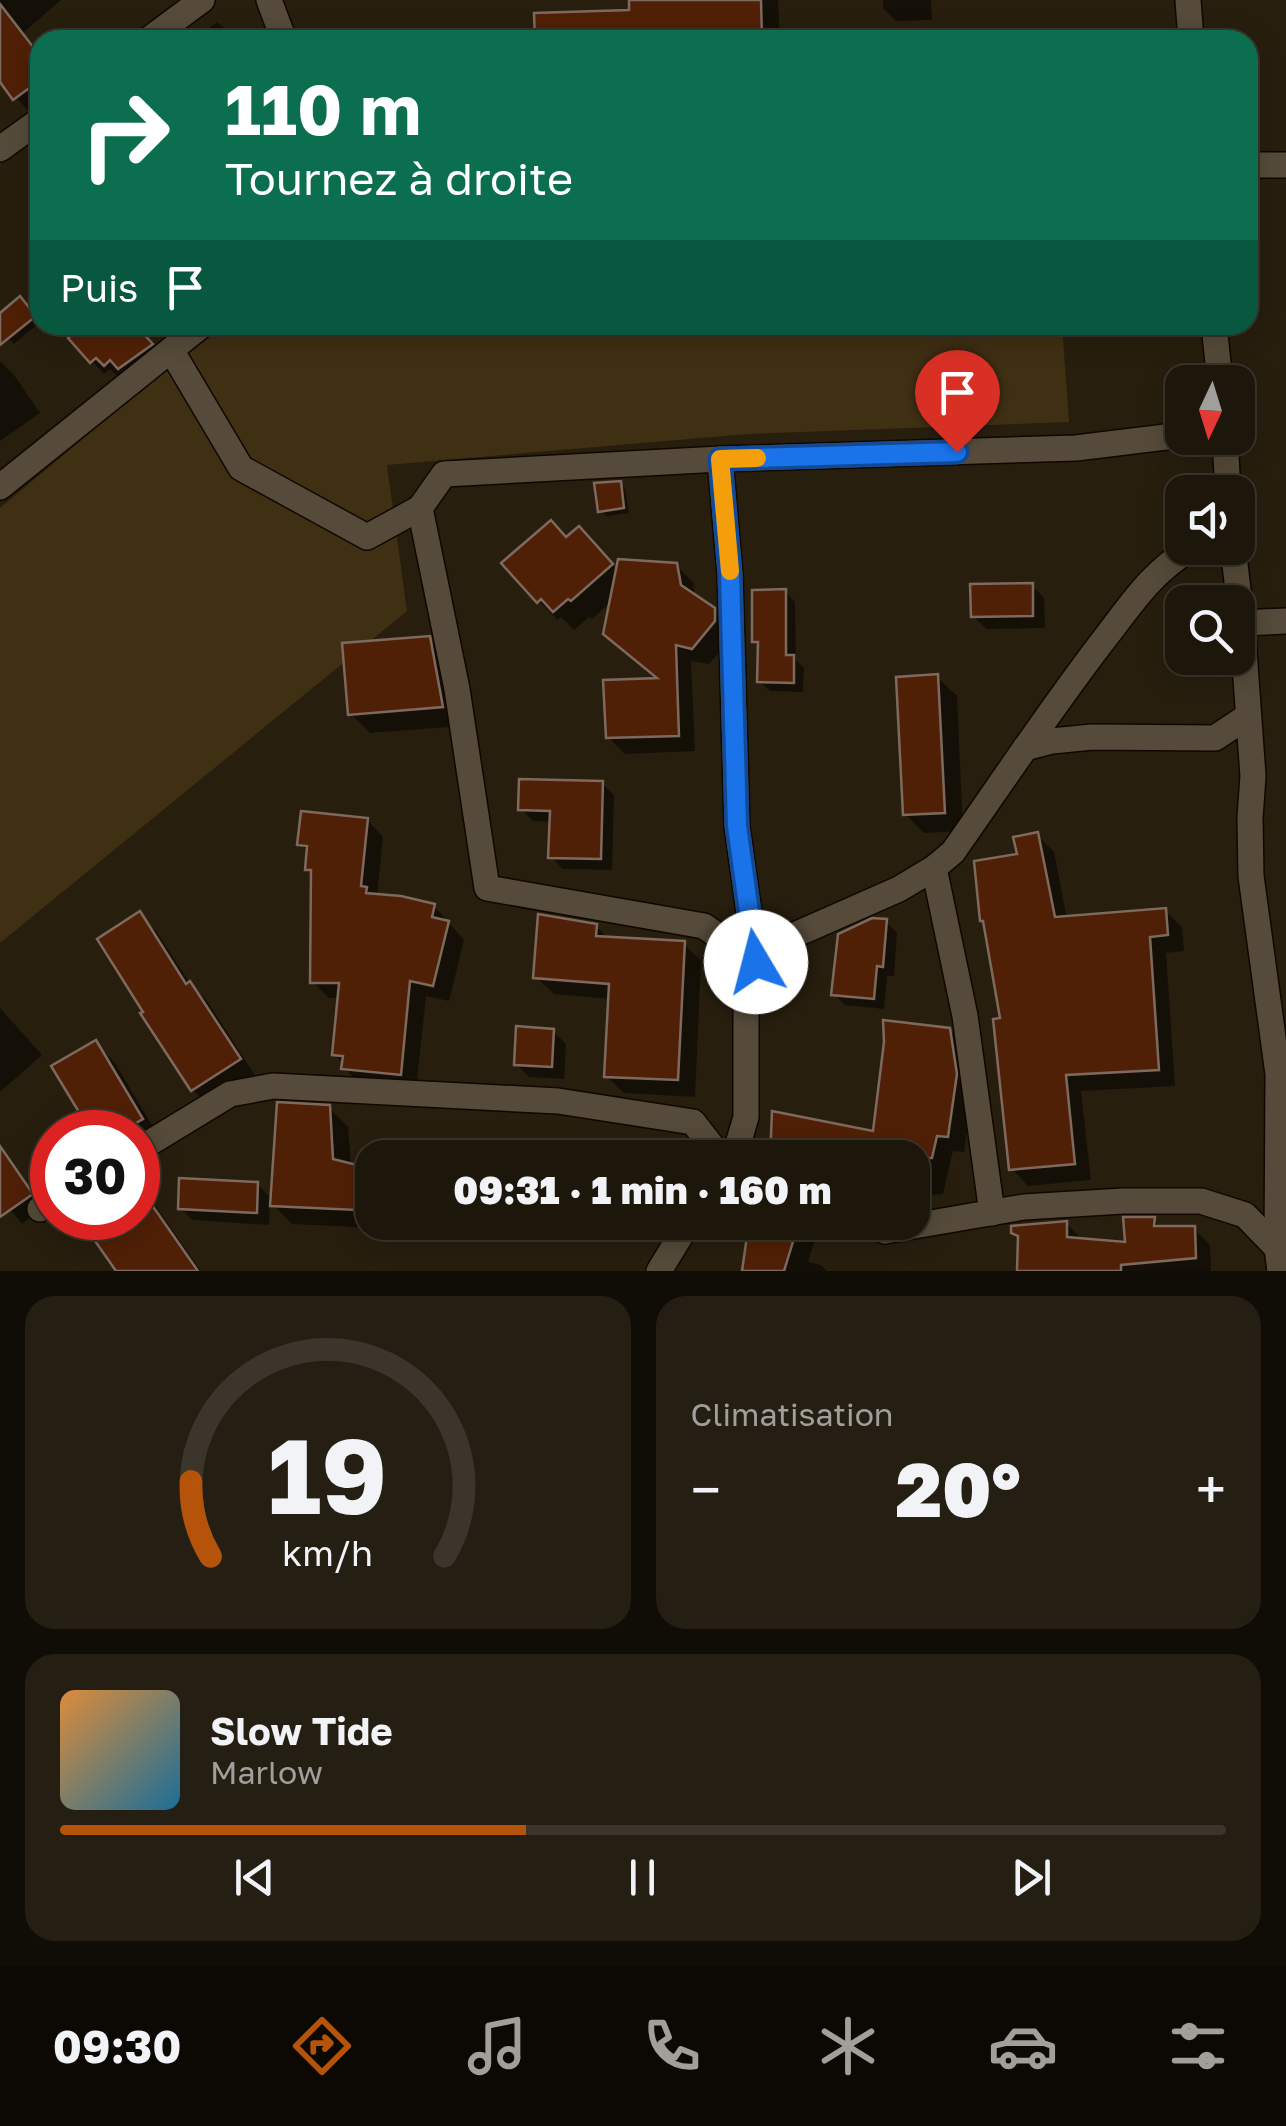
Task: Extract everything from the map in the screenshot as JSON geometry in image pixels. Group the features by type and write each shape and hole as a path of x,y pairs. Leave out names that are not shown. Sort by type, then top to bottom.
{"street":[{"path":"162,30 202,0"},
{"path":"268,0 280,30"},
{"path":"1188,0 1190,30"},
{"path":"0,149 30,127"},
{"path":"1258,165 1286,166"},
{"path":"0,487 190,335"},
{"path":"1215,335 1218,365"},
{"path":"171,350 241,468 367,537 420,508 444,474 720,459 1076,448 1165,437"},
{"path":"720,459 730,574 737,826 756,962"},
{"path":"420,508 457,689 487,888 704,926 756,962"},
{"path":"739,1140 746,1116 746,980 765,948 899,889 953,852 1073,680 1152,576 1166,565"},
{"path":"1255,622 1286,620"},
{"path":"1245,675 1253,776 1251,876 1282,1072 1279,1260"},
{"path":"1025,748 1092,737 1215,738 1248,716"},
{"path":"934,868 964,1016 992,1213"},
{"path":"160,1137 230,1094 272,1086 558,1101 693,1122 707,1140"},
{"path":"930,1223 1024,1208 1123,1200 1201,1201 1245,1215 1279,1260"},
{"path":"660,1271 678,1240"}],"shaded area":[{"path":"207,335 1063,335 1069,422 748,434 387,465 407,611 0,943 0,508"}],"building":[{"path":"629,0 761,0 762,30 535,30 534,13 629,10"},
{"path":"0,4 30,43 30,87 13,100 0,82"},
{"path":"20,296 30,308 30,321 0,345 0,313"},
{"path":"144,335 153,344 118,369 110,360 104,366 96,358 90,363 68,338"},
{"path":"621,481 624,508 598,512 594,483"},
{"path":"551,520 566,537 579,526 613,564 553,612 541,599 537,603 501,563"},
{"path":"618,559 677,563 681,585 715,608 715,621 692,649 676,645 679,736 606,738 603,680 657,678 603,634"},
{"path":"1033,583 1033,616 971,617 970,584"},
{"path":"786,589 786,655 794,655 794,683 757,682 758,642 752,642 752,590"},
{"path":"430,636 443,707 348,715 342,643"},
{"path":"938,674 945,813 903,815 896,677"},
{"path":"519,779 603,781 601,859 548,858 550,811 518,810"},
{"path":"301,811 368,818 361,886 367,887 366,893 435,904 432,917 449,921 433,986 410,981 401,1075 341,1069 343,1056 332,1055 339,983 310,983 311,870 305,870 307,846 297,845"},
{"path":"1038,832 1055,917 1166,908 1168,935 1150,937 1159,1070 1066,1075 1075,1164 1009,1170 993,1019 1000,1018 980,921 974,861 1017,854 1013,837"},
{"path":"140,911 186,984 190,981 241,1059 191,1091 97,939"},
{"path":"538,914 597,924 596,936 685,941 678,1080 604,1077 609,984 533,978"},
{"path":"872,918 887,919 883,967 877,966 874,999 831,995 838,934"},
{"path":"883,1020 950,1028 957,1074 948,1137 937,1136 932,1158 930,1140 771,1140 772,1111 873,1131"},
{"path":"516,1026 554,1029 552,1067 514,1065"},
{"path":"96,1040 138,1110 78,1110 51,1066"},
{"path":"277,1102 330,1105 333,1159 355,1164 355,1210 270,1206"},
{"path":"0,1146 30,1190 30,1196 0,1217"},
{"path":"179,1178 258,1182 257,1213 178,1209"},
{"path":"160,1217 198,1271 116,1271 94,1240 160,1240"},
{"path":"1123,1217 1155,1217 1154,1226 1195,1226 1196,1258 1121,1265 1121,1271 1017,1271 1018,1236 1011,1233 1011,1226 1067,1221 1067,1237 1125,1242"},
{"path":"746,1240 793,1240 784,1271 742,1271"}],"slow traffic":[{"path":"730,571 720,459 757,458"}],"route":[{"path":"756,962 737,826 730,574 720,459 957,452"}]}
